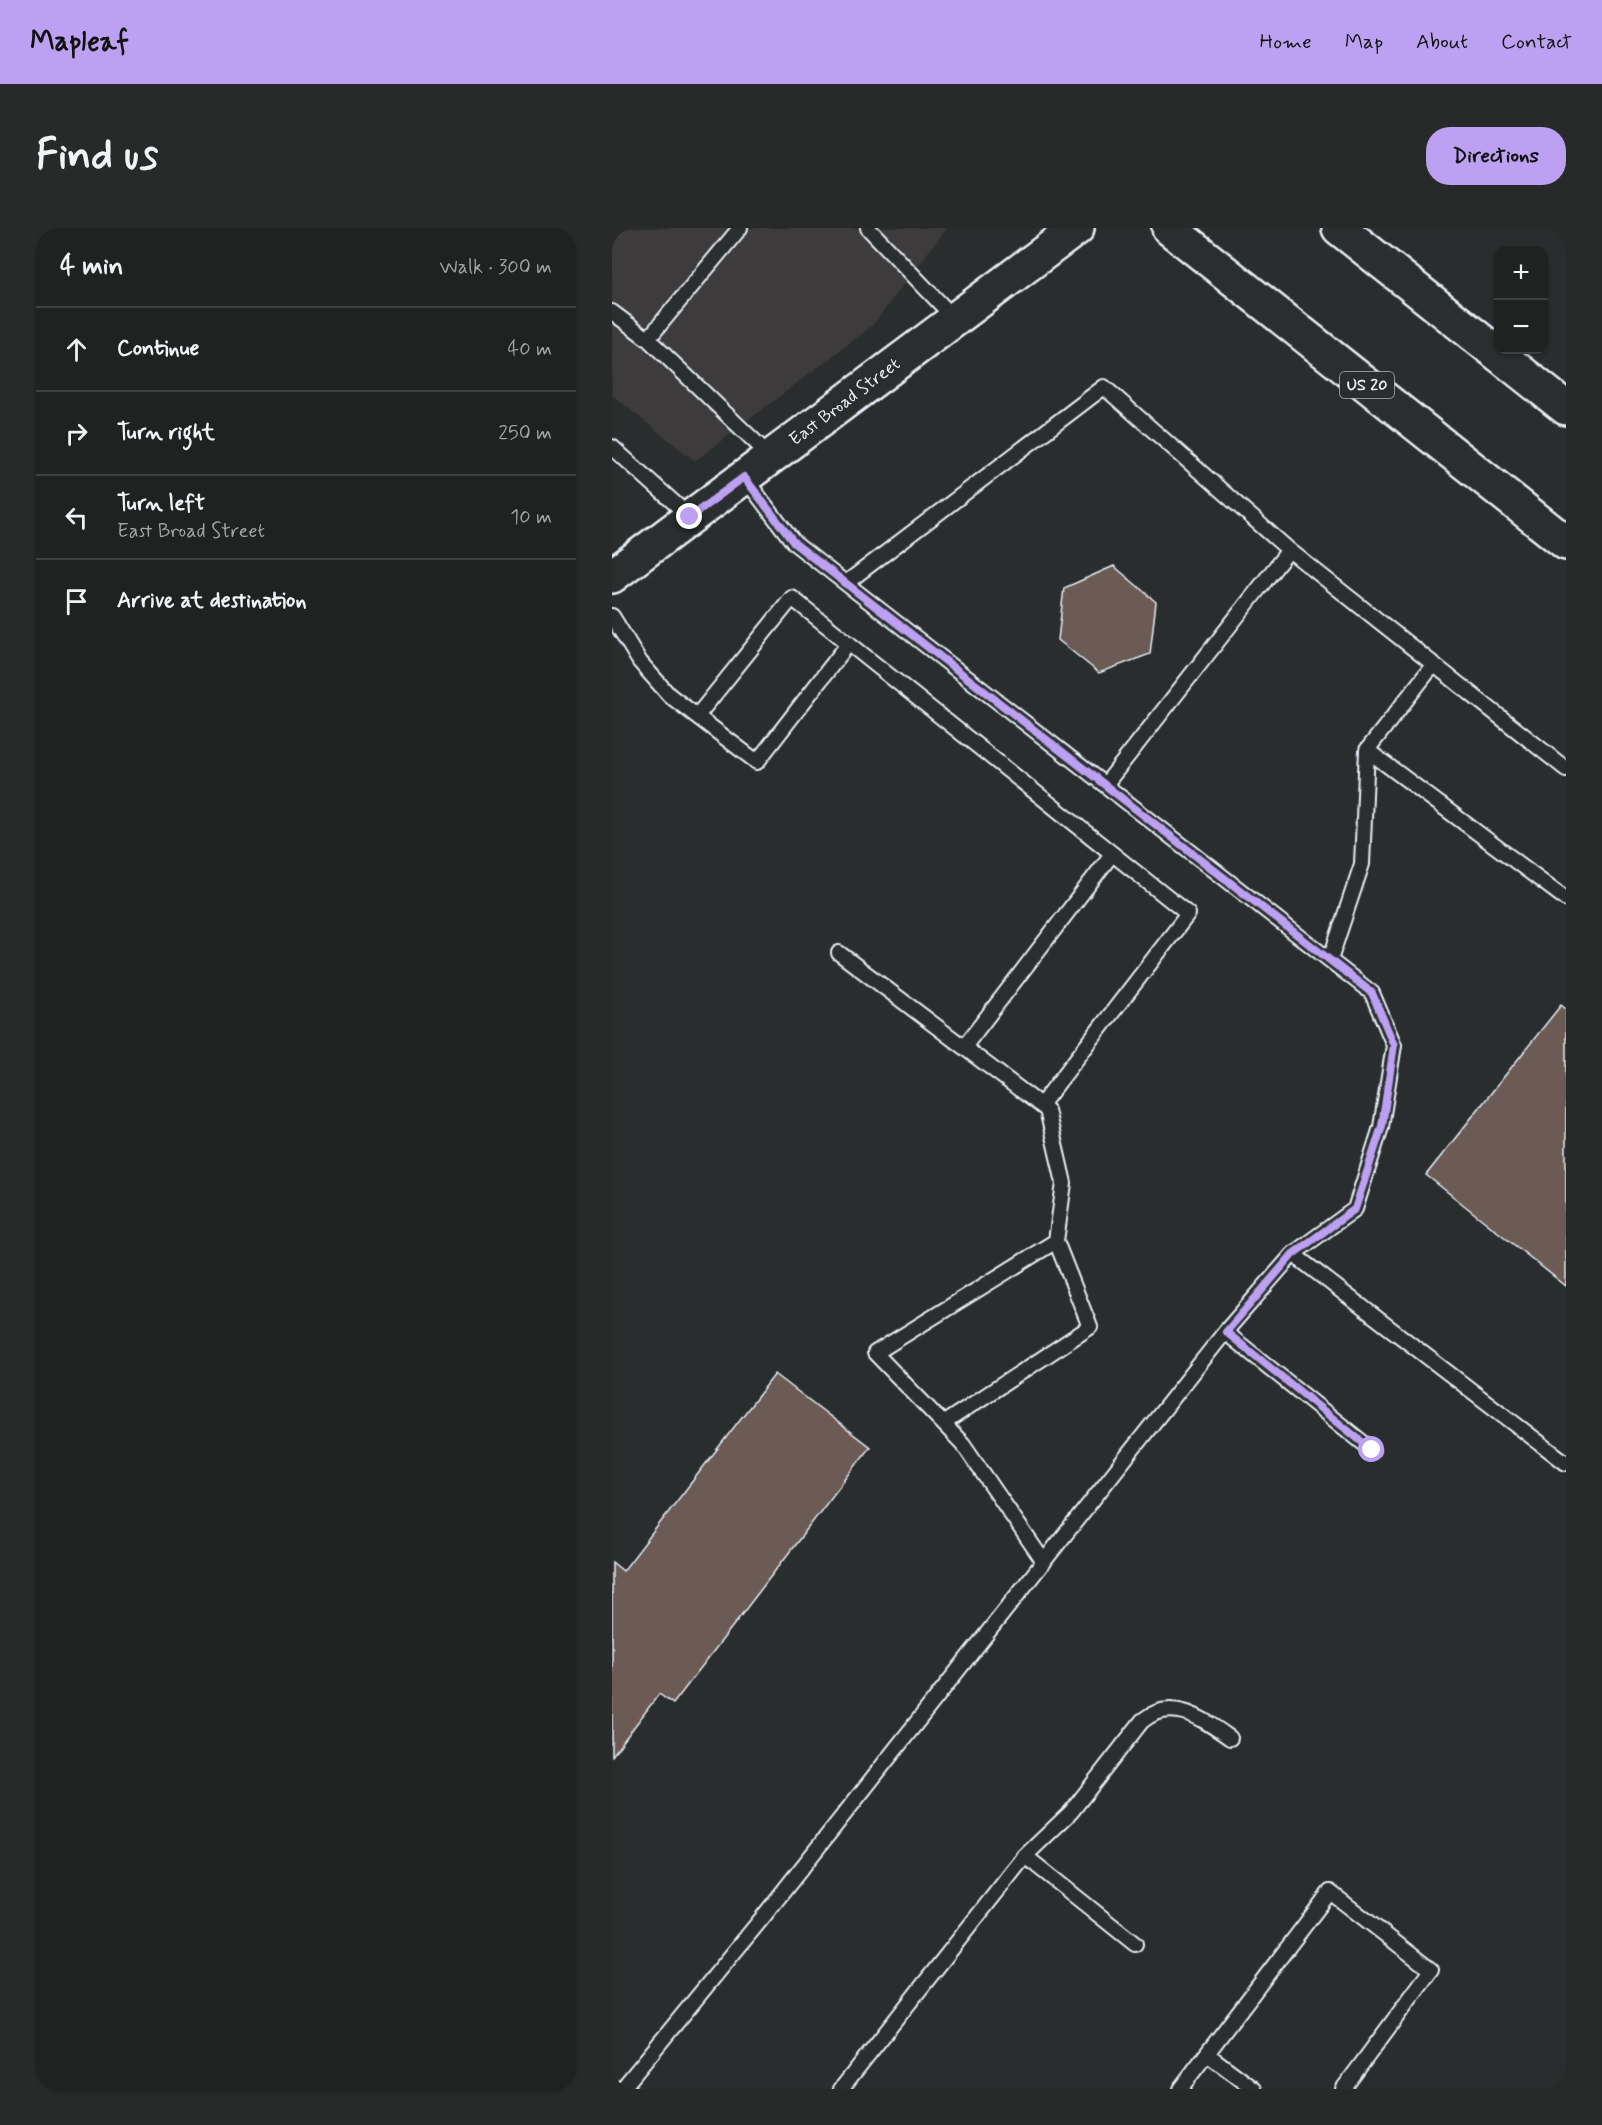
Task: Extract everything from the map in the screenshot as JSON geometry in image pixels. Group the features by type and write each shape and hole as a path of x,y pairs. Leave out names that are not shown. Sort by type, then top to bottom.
{"main road":[{"name":"East Broad Street","path":"612,576 1077,228"},
{"name":"US 20","path":"1169,228 1566,543"},
{"path":"1339,228 1566,408"}],"lane":[{"path":"648,339 740,228"},
{"path":"868,228 955,319"},
{"path":"612,312 648,339 771,457"},
{"path":"846,583 1104,387 1289,550 1566,769"},
{"path":"612,447 690,517"},
{"path":"622,2089 763,1917 1226,1332 1293,1254 1355,1209 1382,1126 1394,1045 1372,993 794,543 744,477"},
{"path":"1106,785 1289,550"},
{"path":"697,716 792,598 1188,914 1041,1105"},
{"path":"612,616 640,662 669,694 757,762 849,643"},
{"path":"1330,960 1362,864 1367,750 1434,664"},
{"path":"1367,750 1566,899"},
{"path":"964,1047 1112,854"},
{"path":"839,953 1047,1110 1064,1183 1056,1241 1090,1327 944,1423"},
{"path":"1044,1562 963,1444 875,1353 1056,1241"},
{"path":"1293,1254 1566,1463"},
{"path":"1226,1332 1372,1450"},
{"path":"841,2089 1025,1856 1071,1812 1142,1721 1161,1709 1177,1709 1206,1721 1230,1738"},
{"path":"1025,1856 1136,1944"},
{"path":"1180,2089 1330,1892 1431,1970 1343,2089"},
{"path":"1207,2054 1254,2089"}],"shaded area":[{"path":"612,228 947,228 872,326 695,461 612,395"}],"building":[{"path":"1114,566 1156,602 1150,654 1099,673 1058,640 1064,588"},
{"path":"1561,1005 1566,1009 1566,1286 1426,1175"},
{"path":"775,1374 870,1447 673,1704 659,1694 612,1756 612,1562 623,1571"}],"route":[{"path":"690,517 744,477 794,543 1372,993 1394,1045 1382,1126 1355,1209 1293,1254 1226,1332 1372,1450"}]}
